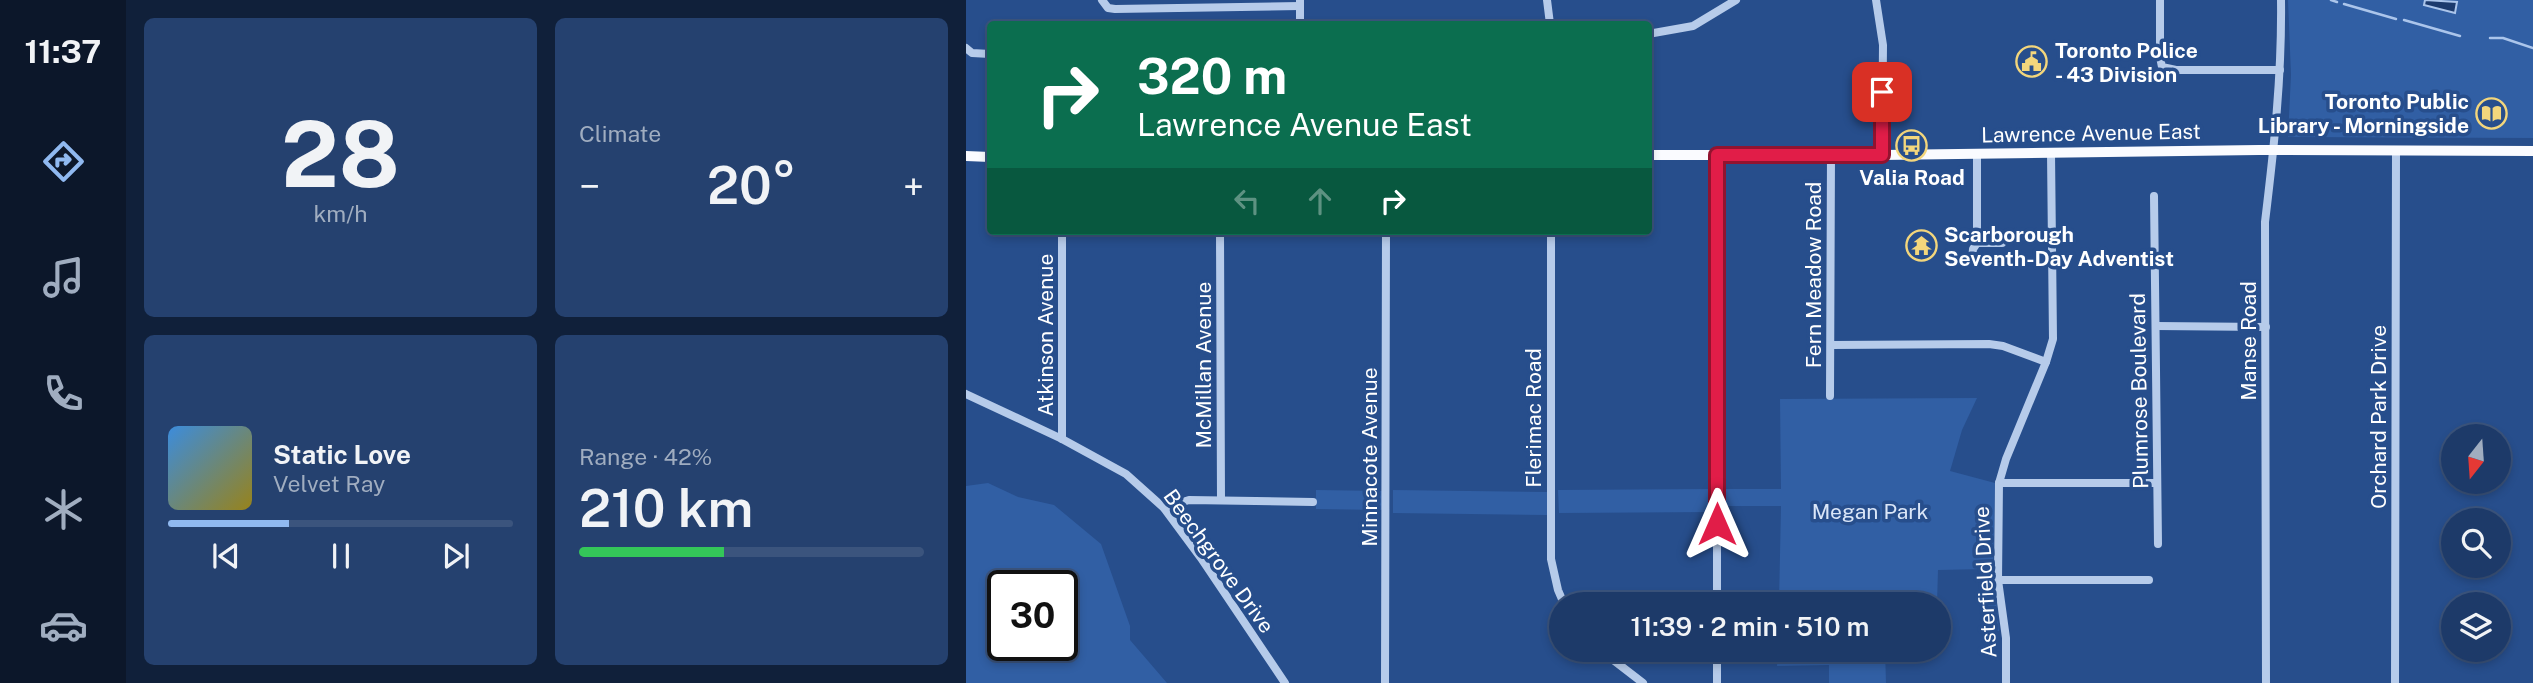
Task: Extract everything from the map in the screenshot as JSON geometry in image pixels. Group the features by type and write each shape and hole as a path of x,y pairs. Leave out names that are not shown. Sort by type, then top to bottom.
{"main road":[{"name":"Lawrence Avenue East","path":"1652,155 2275,150 2533,151"},
{"path":"966,156 987,157"}],"street":[{"path":"1102,0 1108,8 1115,9 1196,4 1300,3 1300,21"},
{"path":"1547,0 1550,21"},
{"path":"1652,33 1693,26 1736,0"},
{"path":"1876,0 1883,45 1882,155"},
{"path":"2160,0 2162,67 2176,70 2280,70"},
{"name":"Manse Road","path":"2266,683 2265,222 2275,150 2281,0"},
{"path":"966,48 972,53 987,54"},
{"name":"Orchard Park Drive","path":"2395,683 2396,152"},
{"path":"1972,260 1973,250 1978,243 1977,153"},
{"name":"Asterfield Drive","path":"2006,683 2006,638 1998,580 1999,483 2053,339 2051,153"},
{"name":"Fern Meadow Road","path":"1830,396 1831,154"},
{"path":"1717,155 1717,592"},
{"name":"Plumrose Boulevard","path":"2154,196 2158,544"},
{"name":"Atkinson Avenue","path":"1062,235 1062,439"},
{"name":"McMillan Avenue","path":"1220,235 1221,499"},
{"name":"Minnacote Avenue","path":"1385,683 1386,235"},
{"name":"Flerimac Road","path":"1551,235 1551,559 1559,592"},
{"path":"1978,243 2002,243"},
{"path":"2156,326 2266,327"},
{"path":"1831,345 1989,344 2003,346 2046,362"},
{"name":"Beechgrove Drive","path":"966,394 1062,439 1126,474 1164,508 1285,683"},
{"path":"1999,483 2157,483"},
{"path":"1164,508 1189,500 1313,502"},
{"path":"1998,580 2149,580"},
{"path":"1616,662 1643,683"},
{"path":"1717,662 1717,683"}],"green space":[{"path":"2288,0 2533,0 2533,138 2288,137 2291,75"},
{"name":"Megan Park","path":"1977,398 1962,430 1950,471 1995,483 1993,569 1999,631 1986,630 1985,569 1938,570 1937,592 1779,592 1781,506 1723,506 1723,489 1781,489 1780,399"},
{"path":"988,483 1018,497 1054,505 1101,544 1130,626 1130,640 1167,683 966,683 966,486"},
{"path":"1712,489 1712,512 1559,513 1558,490"},
{"path":"1316,490 1382,491 1382,510 1316,509"},
{"path":"1393,490 1547,492 1547,515 1393,513"},
{"path":"1777,662 1885,662 1886,683 1829,683 1829,665 1777,666"}],"shaded area":[{"path":"2425,0 2457,2 2455,13 2424,5"}],"waterway":[{"path":"2331,0 2337,2"},
{"path":"2344,4 2396,19"},
{"path":"2404,20 2460,36"},
{"path":"2490,38 2503,38 2533,48"}],"place":[{"name":"Toronto Police - 43 Division","path":"2032,62"},
{"name":"Toronto Public Library - Morningside","path":"2492,113"},
{"name":"Valia Road","path":"1912,145"},
{"name":"Scarborough Seventh-Day Adventist","path":"1921,246"}],"route":[{"path":"1717,524 1717,155 1882,155 1882,92"}]}
